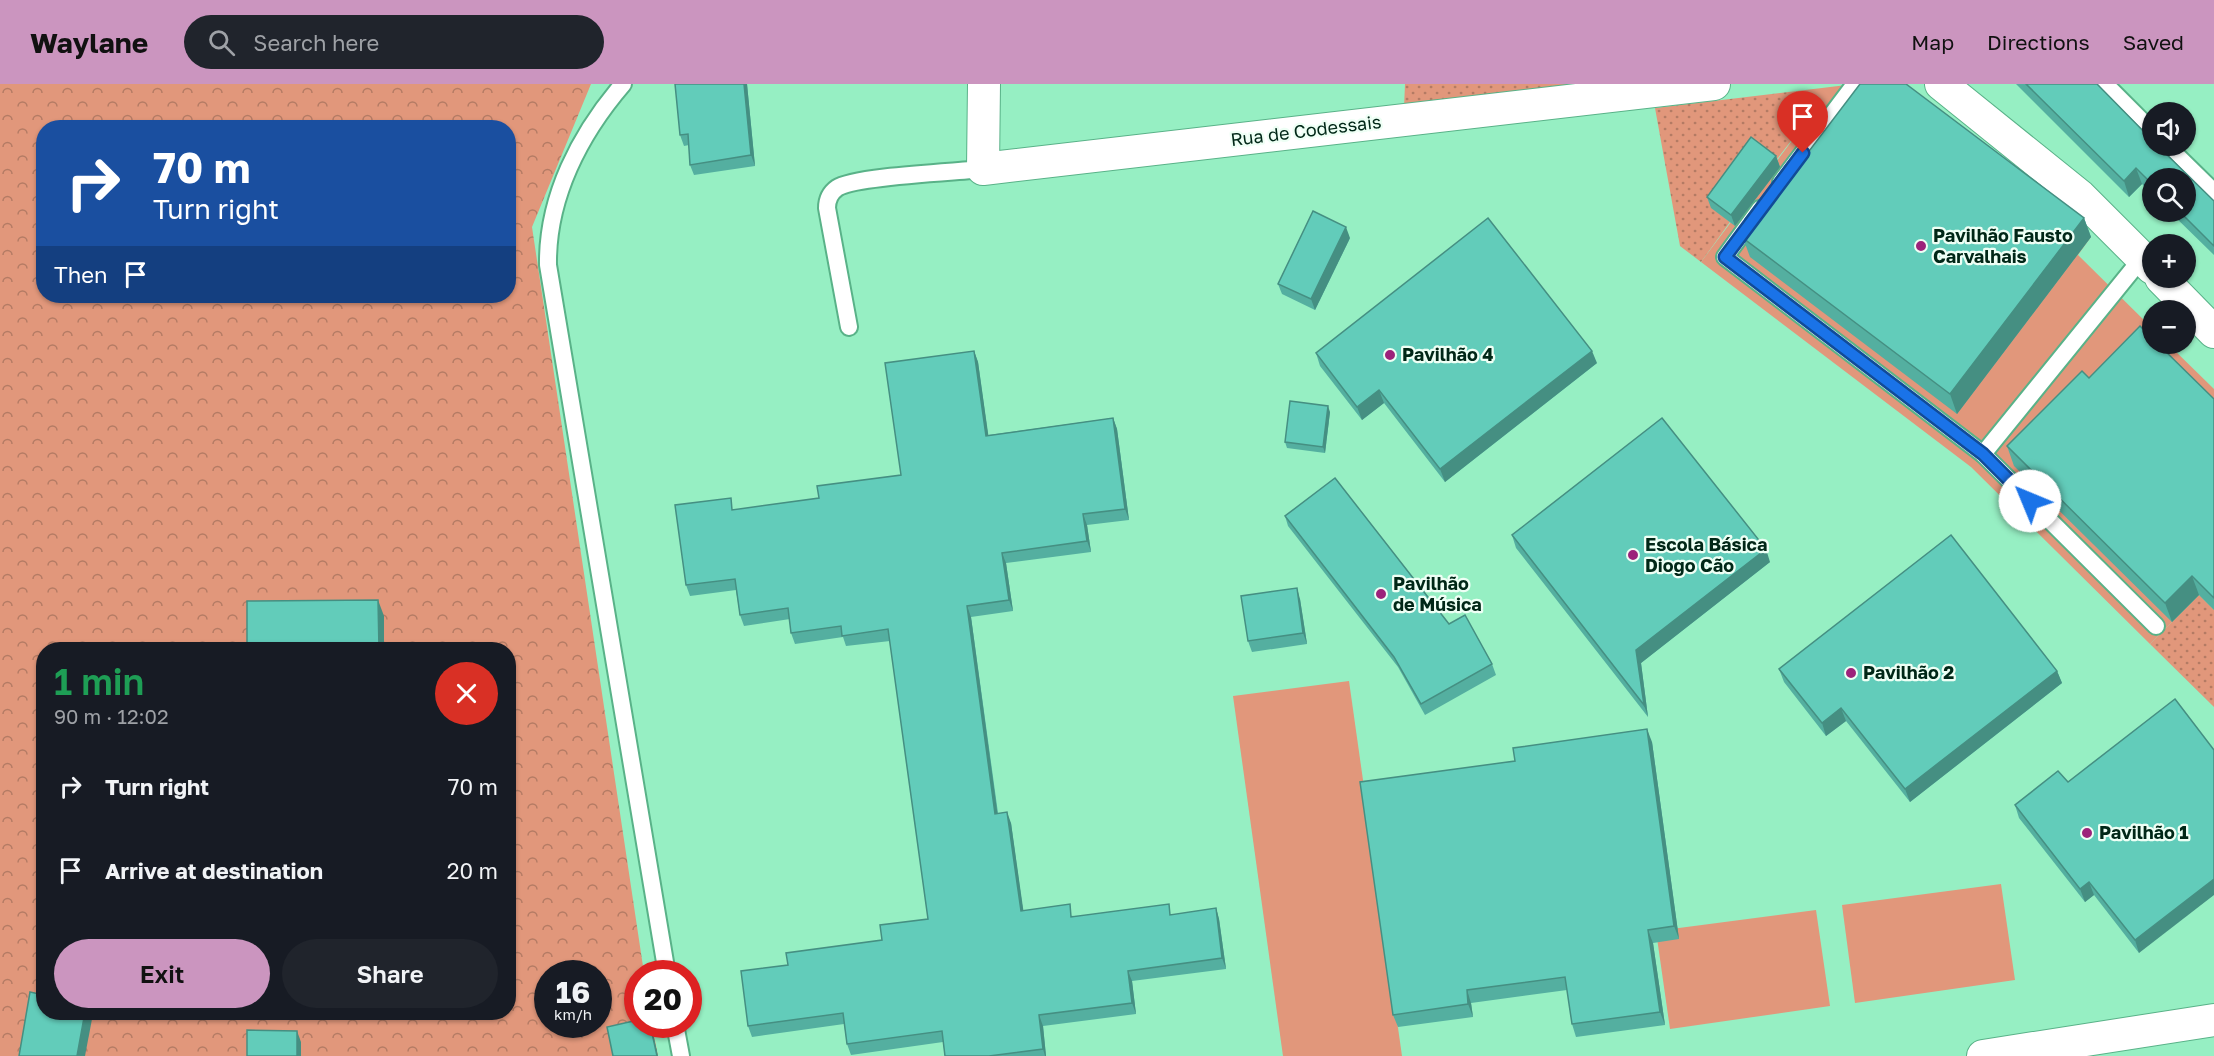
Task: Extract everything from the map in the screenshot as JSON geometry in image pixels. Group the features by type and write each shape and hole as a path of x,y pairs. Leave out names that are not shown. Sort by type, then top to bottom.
{"street":[{"path":"983,169 984,84"},
{"name":"Rua de Codessais","path":"983,169 1714,84"},
{"path":"1941,84 2080,196 2142,258"},
{"path":"2171,288 2214,332"},
{"path":"1983,1056 2214,1020"}],"lane":[{"path":"623,84 591,127 563,183 548,234 548,265 665,960"},
{"path":"1855,84 1725,257 1983,454 2156,626"},
{"path":"2105,84 2142,121"},
{"path":"2177,156 2214,192"},
{"path":"849,327 827,208 833,192 838,187 859,181 983,169"},
{"path":"1983,454 2142,279"},
{"path":"678,1038 681,1056"}],"green space":[{"path":"0,84 591,84 532,227 642,960 624,960 624,1038 655,1038 658,1056 0,1056"},
{"path":"1405,84 1574,84 1404,108"},
{"path":"1855,84 1888,84 2091,237 2078,255 2142,318 2142,354 2178,354 2214,389 2214,610 2199,595 2150,644 1971,467 1701,262 1815,110 1797,91"},
{"path":"1797,91 1815,110 1774,163 1711,207 1730,222 1701,262 1680,246 1655,108"},
{"path":"2199,595 2214,610 2214,707 2150,644"},
{"path":"1349,681 1402,1056 1283,1056 1233,696"},
{"path":"2001,884 2015,980 1855,1003 1842,905"},
{"path":"1816,910 1830,1006 1670,1029 1656,931"}],"building":[{"path":"675,84 744,84 751,155 690,165 688,134 680,135"},
{"name":"Pavilhão Fausto Carvalhais","path":"1860,84 1906,84 2084,218 1950,394 1743,238 1753,225 1745,219 1789,161 1797,167"},
{"path":"2026,84 2097,84 2142,130 2142,156 2168,156 2180,168 2142,168 2142,174 2136,168 2124,181"},
{"path":"1751,137 1776,156 1731,215 1707,197"},
{"path":"2196,183 2214,201 2214,246 2190,222 2196,222"},
{"path":"1313,211 1346,227 1311,299 1278,284"},
{"name":"Pavilhão 4","path":"1488,218 1592,351 1440,469 1379,390 1357,407 1316,353"},
{"path":"2140,326 2142,328 2142,354 2168,354 2214,399 2214,598 2192,576 2165,603 2007,446 2082,371 2089,378"},
{"path":"974,351 986,436 1113,418 1125,509 1083,514 1087,541 1002,553 1009,600 967,606 995,814 1007,812 1021,911 1070,904 1071,917 1169,904 1170,915 1216,908 1222,958 1128,971 1132,1003 1039,1015 1043,1049 989,1056 945,1056 942,1031 847,1044 843,1013 748,1026 741,971 788,965 786,953 882,940 880,925 928,919 888,629 842,636 841,626 791,633 788,608 740,615 735,579 686,585 675,505 731,498 732,510 819,498 817,486 901,475 885,363"},
{"path":"1290,401 1328,406 1323,447 1285,442"},
{"path":"1662,418 1766,549 1636,650 1644,705 1512,535"},
{"name":"Pavilhão de Música","path":"1335,478 1449,624 1465,615 1492,664 1421,704 1394,657 1285,516"},
{"name":"Pavilhão 2","path":"1951,535 2057,671 1905,789 1841,708 1822,723 1779,669"},
{"path":"1297,588 1303,633 1248,641 1241,596"},
{"path":"378,600 379,642 247,642 247,601"},
{"name":"Pavilhão 1","path":"2175,699 2214,750 2214,879 2135,940 2089,882 2080,889 2015,805 2058,771 2068,782"},
{"path":"1647,729 1674,926 1648,930 1660,1012 1572,1024 1565,977 1467,990 1468,1004 1393,1015 1360,782 1515,761 1513,748"},
{"path":"30,992 36,993 36,1020 84,1020 77,1056 19,1056"},
{"path":"624,1023 624,1038 653,1038 657,1056 613,1056 609,1038 612,1038 612,1026"},
{"path":"247,1030 297,1031 297,1056 247,1056"}],"place":[{"name":"Pavilhão Fausto Carvalhais","path":"1921,246"},
{"name":"Pavilhão 4","path":"1390,355"},
{"name":"Escola Básica Diogo Cão","path":"1633,555"},
{"name":"Pavilhão de Música","path":"1381,594"},
{"name":"Pavilhão 2","path":"1851,673"},
{"name":"Pavilhão 1","path":"2087,833"}],"route":[{"path":"1803,153 1725,257 1983,454 2030,501"}]}
